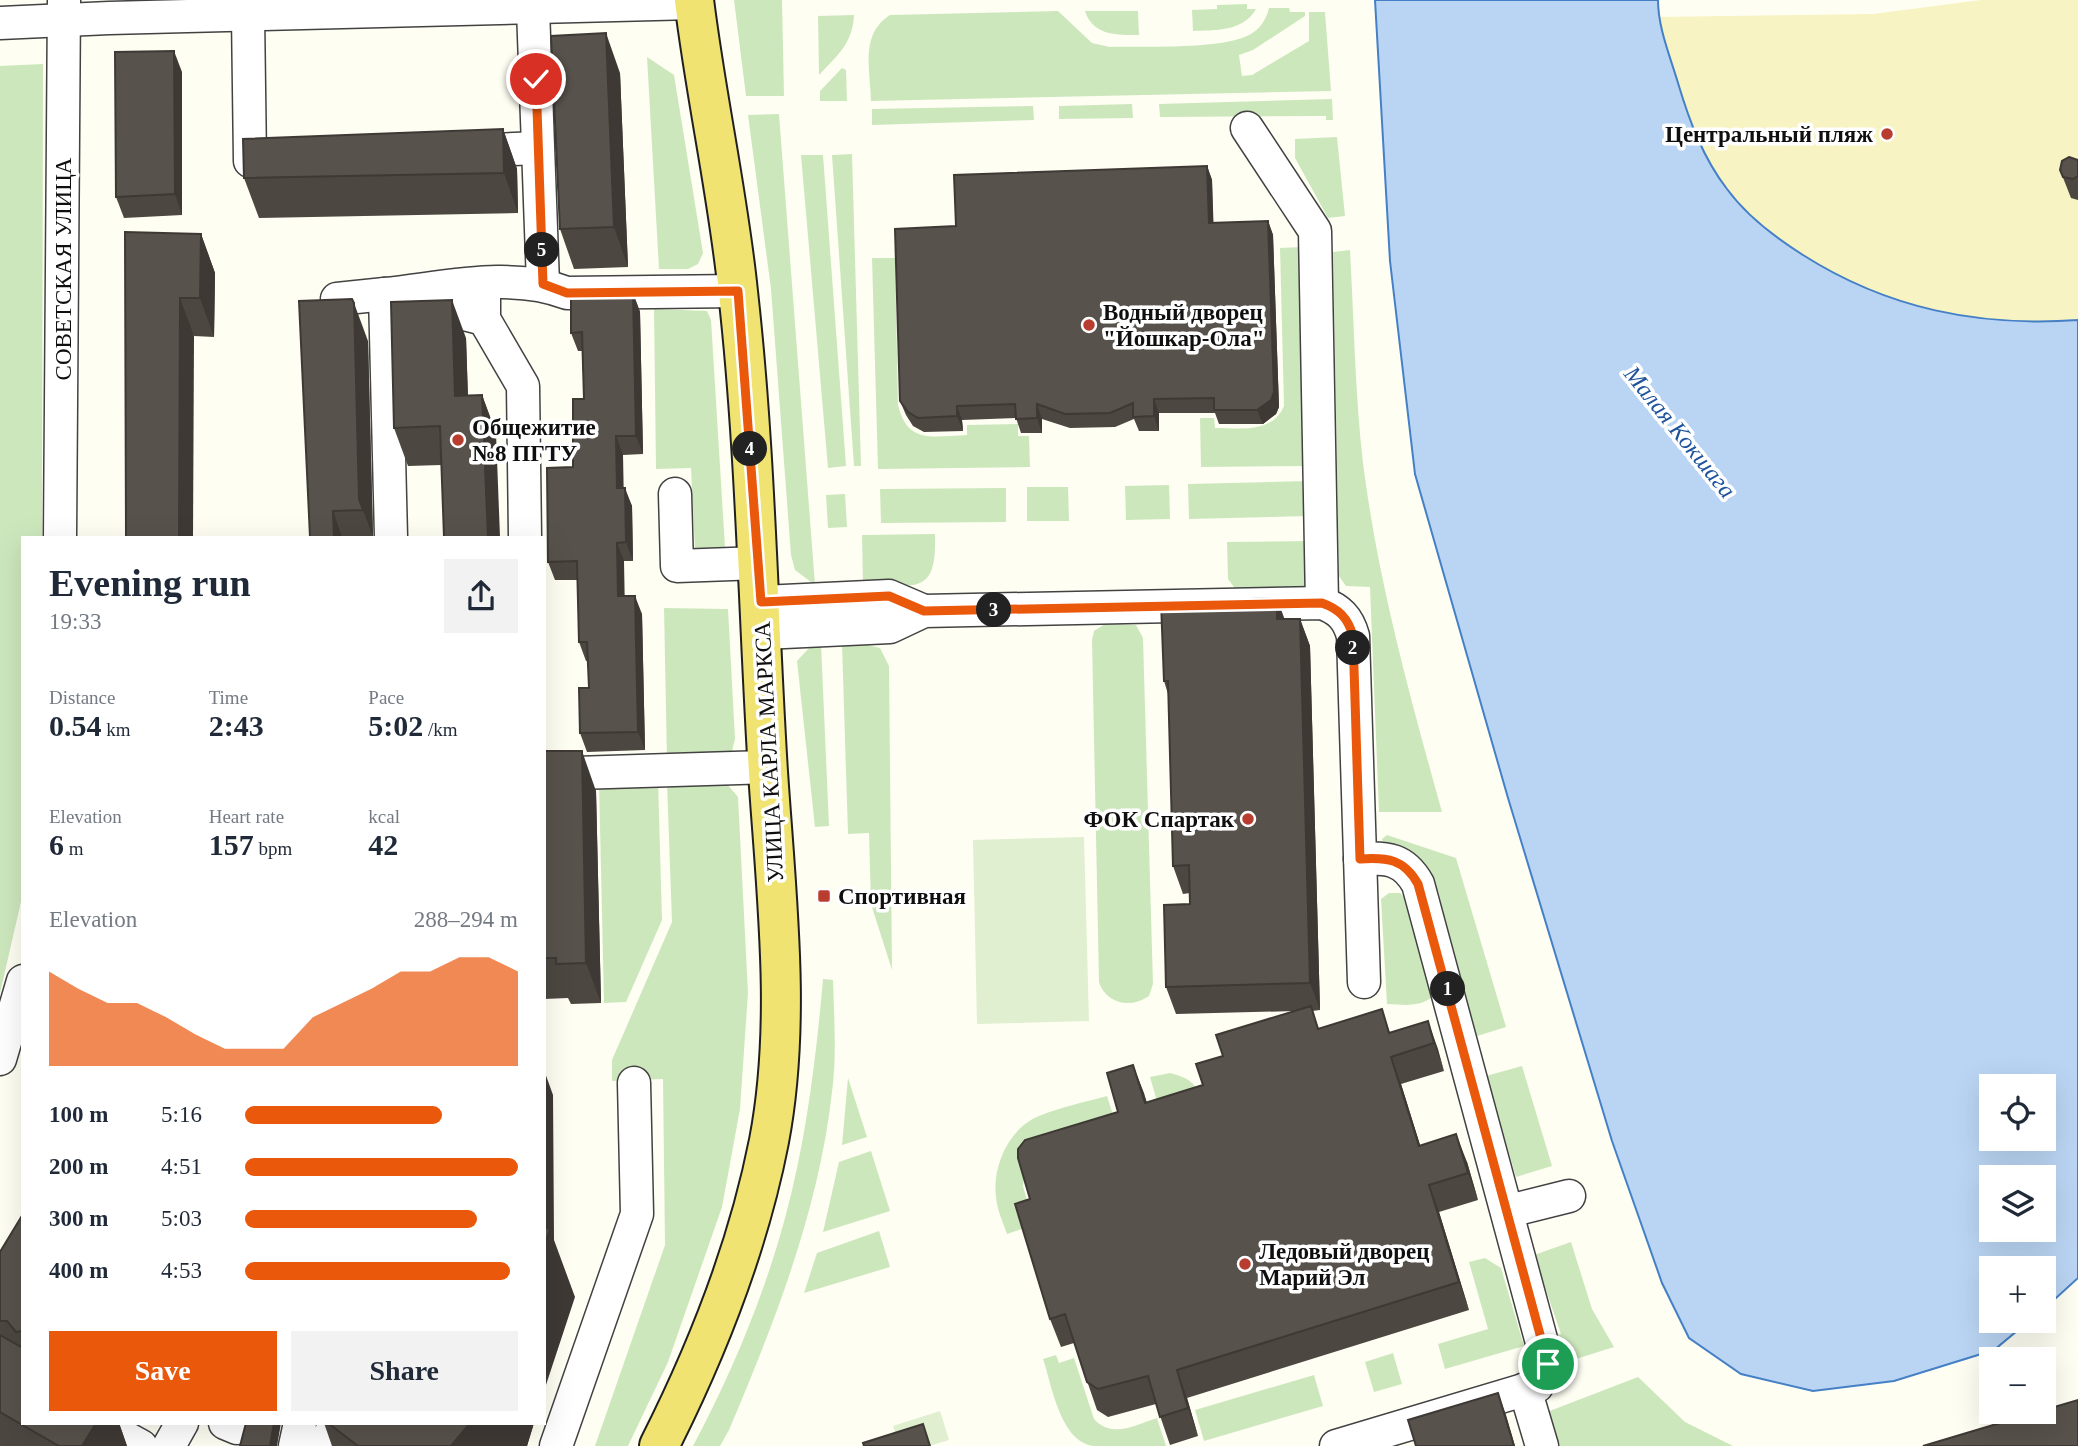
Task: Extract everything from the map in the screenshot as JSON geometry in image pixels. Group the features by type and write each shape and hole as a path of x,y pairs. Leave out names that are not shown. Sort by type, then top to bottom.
{"main road":[{"name":"УЛИЦА КАРЛА МАРКСА","path":"659,1446 698,1369 725,1297 755,1203 769,1137 778,1065 778,933 762,617 738,291 694,2"}],"street":[{"path":"0,23 64,10 533,9 694,2"},
{"path":"533,9 543,284"},
{"name":"СОВЕТСКАЯ УЛИЦА","path":"60,536 64,10"},
{"path":"265,10 250,161 305,159"},
{"path":"1247,128 1315,231 1322,603"},
{"path":"442,152 538,148"},
{"path":"337,299 484,284 543,284 567,293 738,291"},
{"path":"484,284 484,319 523,386 525,536"},
{"path":"385,294 484,319"},
{"path":"385,294 391,536"},
{"path":"675,494 677,566 759,563"},
{"path":"762,617 889,596 924,611 1322,603 1336,608 1349,622 1353,636 1364,982"},
{"path":"546,774 768,767"},
{"path":"1336,1446 1537,1386 1548,1364 1509,1211 1418,884 1397,861 1386,858 1360,859"},
{"path":"0,1059 21,988"},
{"path":"556,1446 637,1214 634,1083"},
{"path":"1509,1211 1569,1196"},
{"path":"1525,1389 1542,1446"},
{"path":"103,1425 141,1446"},
{"path":"169,1446 180,1425"},
{"path":"295,1446 300,1425"},
{"path":"320,1446 338,1425"}],"green space":[{"path":"734,0 782,0 784,96 746,96"},
{"path":"1247,4 1247,9 1256,9 1250,17 1236,26 1193,31 1192,10 1217,9 1217,5"},
{"path":"1269,8 1289,8 1290,12 1305,12 1305,16 1253,50 1239,55 1242,76 1252,75 1309,41 1309,12 1325,12 1331,91 871,101 871,42 874,32 890,15 1058,11 1092,43 1110,47 1162,47 1222,43 1238,39 1257,29"},
{"path":"1085,11 1138,11 1139,35 1114,34 1100,30"},
{"path":"854,15 847,41 819,75 818,16"},
{"path":"647,57 674,75 703,253 698,264 688,269 659,269"},
{"path":"43,64 42,536 21,536 21,902 0,993 0,66"},
{"path":"842,68 846,70 847,101 820,101 820,91"},
{"path":"1332,99 1333,120 1326,120 1326,116 1160,117 1159,104"},
{"path":"1132,104 1133,118 1059,119 1059,106"},
{"path":"1033,106 1034,120 872,125 872,109"},
{"path":"779,114 815,585 795,570 791,555 771,289 748,115"},
{"path":"1337,137 1345,216 1328,218 1295,158 1295,139"},
{"path":"852,154 861,466 854,466 832,155"},
{"path":"801,155 823,155 846,466 828,468"},
{"path":"1303,247 1308,466 1201,467 1200,418 1214,418 1215,428 1255,428 1272,421 1284,406 1280,248"},
{"path":"1350,250 1358,410 1369,507 1396,639 1442,812 1379,812 1370,587 1346,586 1339,576 1333,252"},
{"path":"872,258 895,258 898,405 908,427 923,435 943,436 967,435 967,425 1018,424 1018,436 1029,436 1030,467 878,469"},
{"path":"654,309 707,311 711,320 725,547 718,559 701,558 695,549 691,468 656,469"},
{"path":"1307,481 1308,516 1189,519 1188,484"},
{"path":"1169,485 1170,519 1126,520 1125,486"},
{"path":"1027,487 1068,487 1069,521 1027,521"},
{"path":"1006,488 1006,522 881,523 880,489"},
{"path":"845,494 847,527 828,528 826,495"},
{"path":"935,534 932,569 920,583 897,586 863,585 862,535"},
{"path":"1311,541 1308,582 1298,591 1237,591 1228,579 1227,542"},
{"path":"664,608 728,609 735,739 732,751 725,757 667,761"},
{"path":"1105,624 1136,625 1143,638 1153,984 1149,996 1127,1003 1113,1000 1099,982 1092,640 1094,631"},
{"path":"813,644 821,644 829,826 815,827 797,661"},
{"path":"842,644 863,644 880,648 889,666 892,970 871,904 869,833 848,834"},
{"path":"658,780 662,920 626,1002 604,1003 599,782"},
{"path":"667,782 726,783 738,797 748,993 740,1109 722,1207 668,1362 628,1446 595,1446 665,1245 663,1079 612,1081 612,1060 672,922"},
{"path":"1387,835 1456,858 1506,1027 1474,1037 1423,862 1384,846 1382,839"},
{"path":"1084,837 1089,1021 977,1024 973,840"},
{"path":"1389,893 1400,893 1408,900 1437,992 1420,1003 1387,1004 1381,899"},
{"path":"823,979 833,980 834,1078 826,1136 806,1222 763,1348 729,1430 720,1446 693,1446 745,1335 785,1218 809,1100"},
{"path":"1522,1066 1552,1166 1516,1177 1486,1076"},
{"path":"1170,1073 1185,1078 1194,1085 1204,1110 1163,1122 1150,1077"},
{"path":"848,1078 867,1137 842,1145"},
{"path":"1107,1096 1120,1137 1024,1177 1023,1186 1034,1225 1007,1234 998,1207 995,1185 1000,1161 1011,1139 1019,1129 1039,1116"},
{"path":"871,1151 890,1211 823,1232 839,1162"},
{"path":"879,1231 890,1267 804,1293 817,1253"},
{"path":"1571,1242 1592,1309 1614,1347 1560,1364 1551,1337 1561,1334 1534,1255"},
{"path":"1485,1258 1501,1268 1524,1346 1445,1369 1438,1344 1488,1329 1469,1262"},
{"path":"1393,1353 1402,1384 1374,1392 1365,1362"},
{"path":"1056,1355 1059,1363 1074,1358 1094,1419 1101,1425 1124,1429 1157,1418 1166,1446 1094,1446 1082,1442 1065,1424 1054,1397 1043,1359"},
{"path":"1314,1375 1323,1406 1204,1441 1195,1410"},
{"path":"1638,1377 1685,1422 1733,1446 1557,1446 1547,1412"},
{"path":"940,1411 949,1440 929,1446 900,1446 893,1426"}],"sand":[{"name":"Центральный пляж","path":"1981,0 2078,0 2078,320 1978,320 1912,307 1844,280 1781,242 1730,192 1710,163 1686,110 1658,17 1873,14"}],"water":[{"name":"Малая Кокшага","path":"1375,0 1658,0 1665,42 1687,111 1704,152 1735,199 1772,234 1835,274 1901,301 1970,317 2078,320 2078,1278 2056,1298 2056,1256 1979,1256 1979,1333 2015,1333 1998,1347 1979,1347 1979,1355 1894,1381 1813,1391 1741,1374 1689,1338 1662,1283 1612,1141 1508,798 1415,474 1390,261"}],"building":[{"path":"606,33 614,227 560,229 551,36"},
{"path":"174,51 175,194 116,197 115,52"},
{"path":"503,129 504,173 244,178 243,139"},
{"path":"2069,157 2078,160 2078,176 2073,179 2063,177 2060,170 2062,161"},
{"name":"Водный дворец \"Йошкар-Ола\"","path":"1207,166 1209,223 1268,221 1274,392 1271,400 1257,410 1214,410 1214,398 1154,399 1154,416 1133,417 1133,403 1110,413 1065,414 1037,404 1037,418 1016,419 1015,404 957,406 957,416 918,418 908,412 900,401 895,229 956,226 954,175"},
{"path":"125,232 201,234 200,298 180,298 179,536 126,536"},
{"path":"633,293 636,436 616,436 617,488 625,488 626,542 617,543 618,596 635,596 638,732 580,733 579,688 589,688 587,642 579,642 577,561 548,562 547,468 573,467 573,399 584,399 582,332 571,333 571,294"},
{"path":"352,299 359,499 363,510 333,511 334,536 310,536 299,301"},
{"name":"Общежитие №8 ПГТУ","path":"452,300 455,396 482,395 488,536 444,536 440,426 394,428 391,302"},
{"name":"ФОК Спартак","path":"1277,598 1277,619 1300,619 1310,983 1166,987 1164,905 1190,904 1189,865 1173,866 1168,681 1164,681 1161,602"},
{"path":"546,751 582,751 586,963 556,964 556,958 546,958"},
{"name":"Ледовый дворец Марий Эл","path":"1311,1006 1318,1029 1382,1009 1389,1033 1428,1021 1434,1043 1391,1057 1419,1146 1456,1134 1468,1173 1429,1185 1459,1282 1177,1370 1188,1408 1160,1417 1148,1376 1098,1389 1087,1382 1065,1314 1050,1319 1015,1204 1030,1199 1018,1158 1018,1149 1025,1140 1118,1112 1107,1073 1133,1065 1145,1103 1203,1085 1196,1064 1223,1056 1216,1035"},
{"path":"21,1217 21,1331 16,1332 7,1321 0,1321 0,1252"},
{"path":"0,1335 21,1347 21,1424 0,1412"},
{"path":"1498,1393 1514,1446 1416,1446 1408,1420"},
{"path":"2078,1400 2078,1446 1923,1446 1997,1424 2056,1424 2056,1406"},
{"path":"923,1424 930,1446 864,1446 863,1443"},
{"path":"23,1425 95,1425 82,1446 59,1446"},
{"path":"245,1425 274,1425 270,1446 240,1446"},
{"path":"331,1425 468,1425 451,1446 358,1446"}],"place":[{"name":"Центральный пляж","path":"1887,134"},
{"name":"Водный дворец \"Йошкар-Ола\"","path":"1089,325"},
{"name":"Общежитие №8 ПГТУ","path":"458,440"},
{"name":"ФОК Спартак","path":"1248,819"},
{"name":"Спортивная","path":"824,896"},
{"name":"Ледовый дворец Марий Эл","path":"1245,1264"}],"route":[{"path":"536,79 543,284 567,293 738,291 761,602 889,596 924,611 1322,603 1336,608 1349,622 1353,636 1360,859 1386,858 1397,861 1406,867 1418,884 1547,1351 1548,1364"}]}
